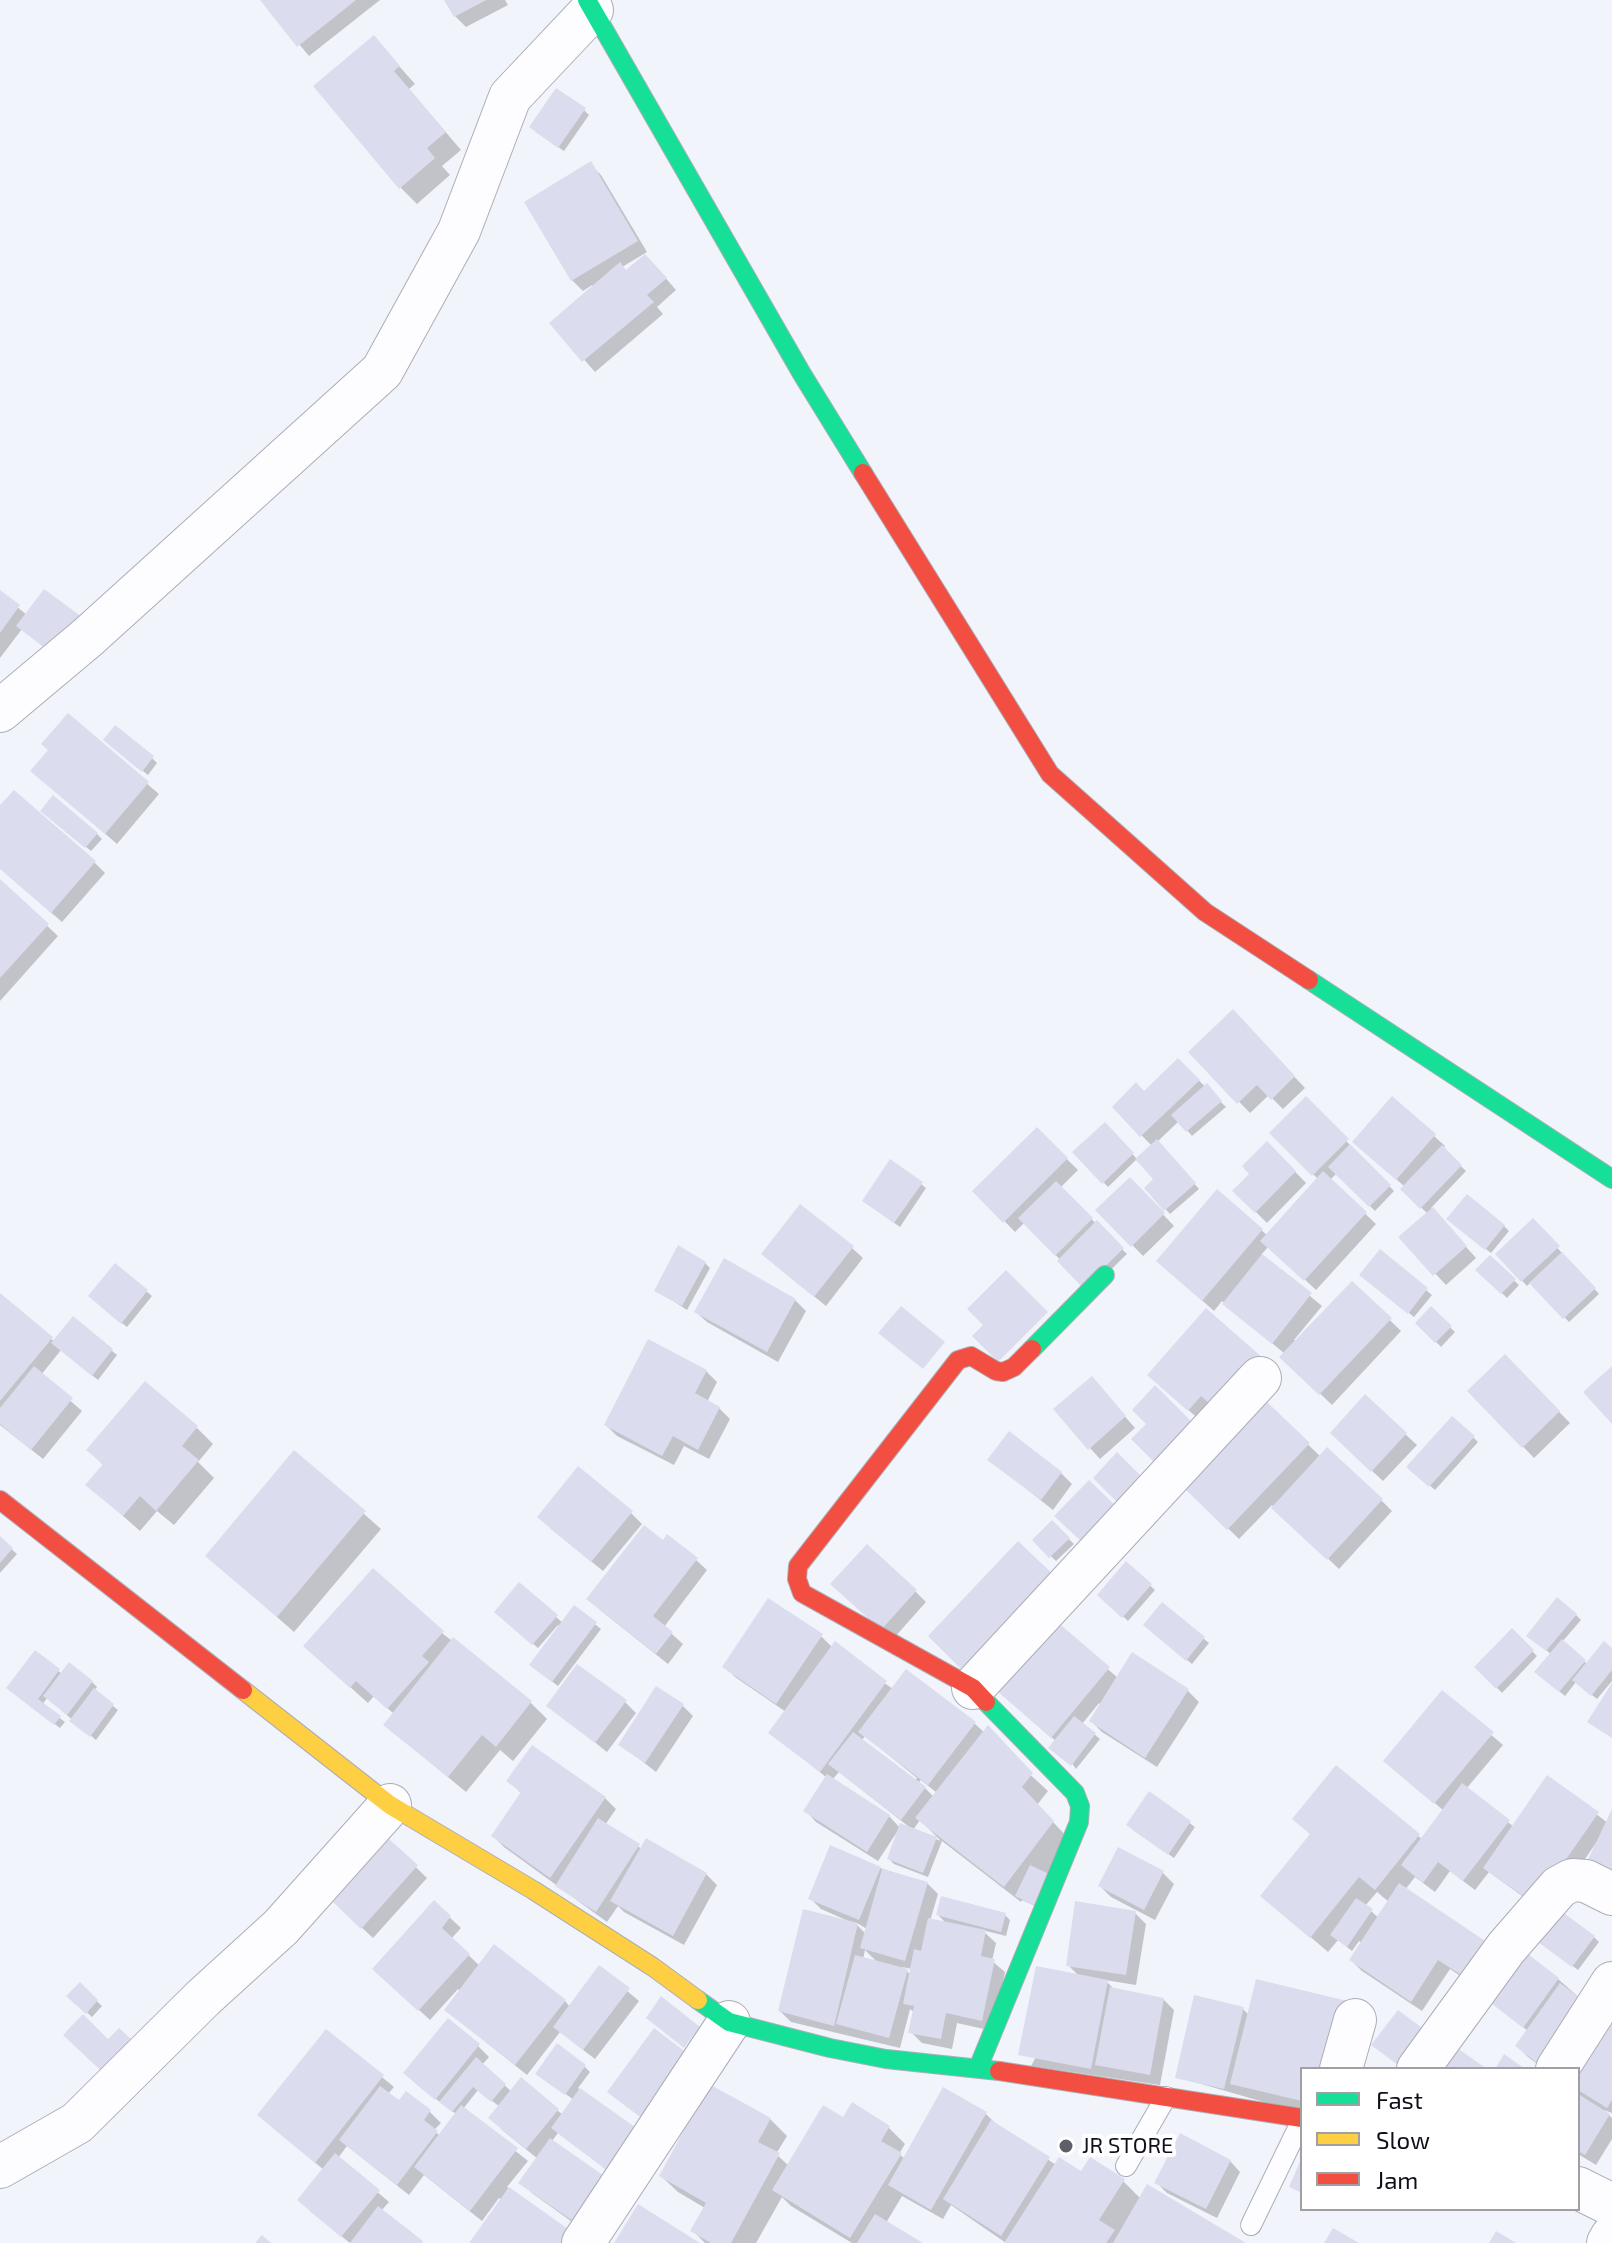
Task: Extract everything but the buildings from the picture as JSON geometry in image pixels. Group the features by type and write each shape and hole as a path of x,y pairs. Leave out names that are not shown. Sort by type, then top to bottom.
{"street":[{"path":"0,711 87,638 382,371 459,231 510,97 589,5 802,374 1050,774 1205,912 1612,1179"},
{"path":"978,2068 1079,1822 1080,1806 1075,1793 973,1688 802,1593 797,1579 798,1566 958,1360 971,1356 1003,1372 1014,1367 1105,1275"},
{"path":"973,1688 1260,1378"},
{"path":"0,1500 390,1805 533,1890 653,1967 729,2022 886,2059 978,2068 1300,2119"},
{"path":"0,2167 77,2123 203,1998 281,1927 390,1805"},
{"path":"1419,2067 1506,1948 1559,1887 1572,1880 1586,1881 1612,1894"},
{"path":"1558,2067 1612,1983"},
{"path":"1342,2067 1355,2020"},
{"path":"583,2243 729,2022"},
{"path":"1580,2189 1612,2205"},
{"path":"1608,2243 1612,2236"}],"lane":[{"path":"1126,2166 1166,2097"},
{"path":"1251,2225 1300,2123"}],"traffic: fast":[{"path":"587,0 802,374 863,473"},
{"path":"1309,980 1612,1179"},
{"path":"1032,1349 1105,1275"},
{"path":"978,2068 1079,1822 1080,1806 1075,1793 986,1702"},
{"path":"698,2000 729,2022 830,2048 886,2059 999,2071"}],"traffic: slow":[{"path":"243,1690 390,1805 533,1890 653,1967 698,2000"}],"traffic: jam":[{"path":"863,473 1050,774 1205,912 1309,980"},
{"path":"986,1702 973,1688 802,1593 797,1579 798,1566 958,1360 971,1356 1003,1372 1014,1367 1032,1349"},
{"path":"0,1500 243,1690"},
{"path":"999,2071 1300,2118"}],"place":[{"name":"JR STORE","path":"1066,2146"}]}
